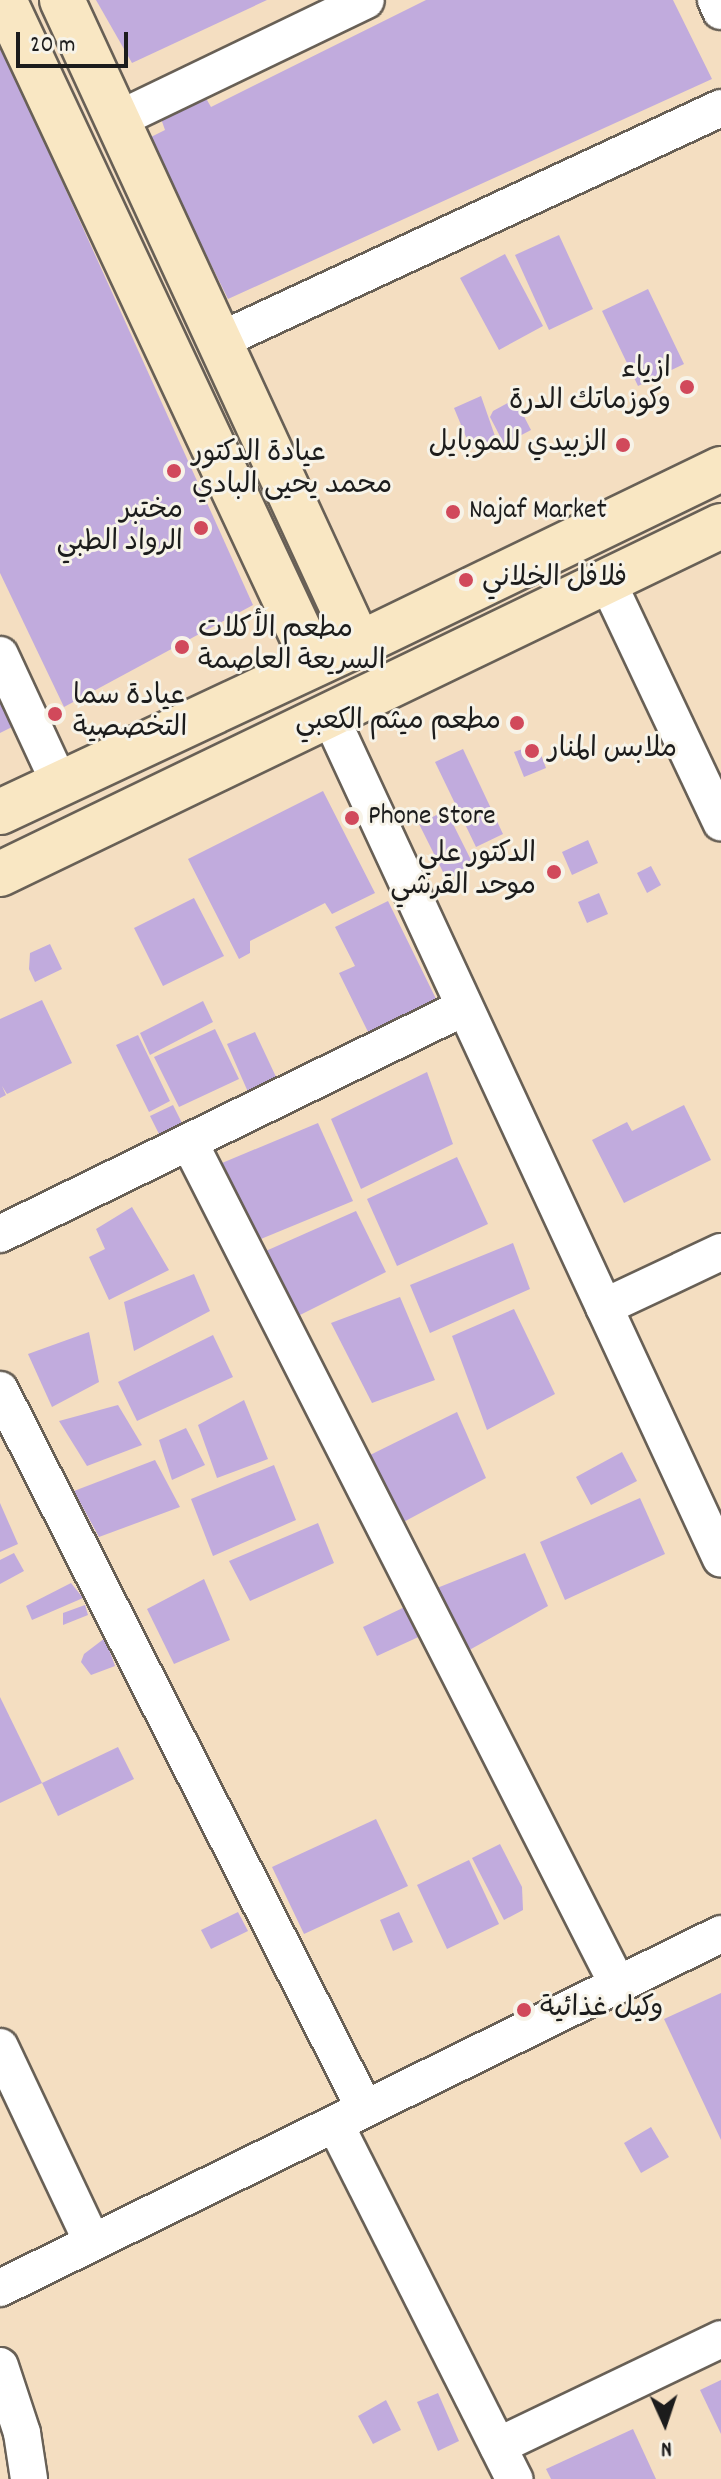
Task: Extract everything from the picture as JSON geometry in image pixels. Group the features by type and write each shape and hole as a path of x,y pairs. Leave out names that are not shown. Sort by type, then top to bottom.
{"main road":[{"path":"4,0 315,664"},
{"path":"62,0 359,644"},
{"path":"0,812 359,644 721,469"},
{"path":"0,874 721,526"}],"street":[{"path":"117,120 366,0"},
{"path":"716,0 721,11"},
{"path":"219,341 721,108"},
{"path":"607,581 718,807"},
{"path":"0,655 60,784"},
{"path":"329,714 721,1559"},
{"path":"0,1234 465,1007"},
{"path":"189,1142 618,1985"},
{"path":"604,1307 721,1252"},
{"path":"0,1390 350,2116 514,2479"},
{"path":"0,2288 721,1934"},
{"path":"0,2047 92,2242"},
{"path":"498,2446 721,2339"},
{"path":"0,2366 22,2433 29,2479"}],"building":[{"path":"96,0 267,0 132,63"},
{"path":"426,0 673,0 712,79 228,299 149,138 165,130 159,113 203,93 211,107"},
{"path":"0,44 253,605 64,707 0,573"},
{"path":"559,235 593,309 549,330 515,255"},
{"path":"505,254 543,326 499,350 460,278"},
{"path":"648,289 684,364 638,386 602,311"},
{"path":"481,396 496,439 471,449 454,408"},
{"path":"515,399 531,430 504,444 490,417 493,411"},
{"path":"0,690 16,725 0,733"},
{"path":"537,744 546,768 524,777 514,752"},
{"path":"463,749 503,834 476,847 435,762"},
{"path":"323,791 375,893 332,914 325,903 250,941 250,953 239,959 188,859"},
{"path":"446,810 474,866 447,880 419,824"},
{"path":"588,840 598,863 572,875 562,852"},
{"path":"651,866 661,885 647,893 637,873"},
{"path":"599,893 608,914 587,923 578,902"},
{"path":"194,898 224,956 163,986 134,928"},
{"path":"388,901 440,1007 372,1040 339,973 355,966 335,927"},
{"path":"50,944 62,969 35,982 29,969 30,953"},
{"path":"42,1000 72,1063 7,1094 2,1086 6,1095 0,1098 0,1019"},
{"path":"203,1001 213,1022 150,1055 140,1033"},
{"path":"215,1029 239,1079 179,1107 154,1057"},
{"path":"255,1032 277,1079 248,1092 227,1044"},
{"path":"138,1035 170,1101 149,1112 116,1045"},
{"path":"427,1072 453,1144 361,1189 331,1119"},
{"path":"173,1105 187,1133 164,1144 150,1116"},
{"path":"684,1105 711,1160 624,1203 592,1140 627,1122 632,1131"},
{"path":"318,1123 353,1201 256,1241 222,1163"},
{"path":"457,1157 488,1224 397,1266 367,1199"},
{"path":"132,1207 169,1270 109,1300 89,1257 105,1249 96,1229"},
{"path":"356,1211 386,1272 296,1317 259,1254"},
{"path":"513,1243 530,1289 430,1333 410,1285"},
{"path":"194,1274 210,1311 134,1351 124,1302"},
{"path":"400,1297 435,1380 372,1403 331,1323"},
{"path":"514,1309 555,1394 487,1430 452,1336"},
{"path":"89,1332 99,1382 52,1407 28,1354"},
{"path":"213,1335 233,1377 137,1421 118,1382"},
{"path":"244,1400 268,1459 217,1478 198,1425"},
{"path":"118,1405 142,1445 87,1466 59,1421"},
{"path":"457,1412 486,1478 396,1526 364,1458"},
{"path":"186,1428 205,1465 172,1480 159,1440"},
{"path":"622,1452 637,1481 591,1505 576,1477"},
{"path":"155,1460 180,1507 99,1537 74,1491"},
{"path":"274,1465 296,1520 213,1556 191,1499"},
{"path":"640,1498 665,1554 565,1600 540,1542"},
{"path":"0,1503 18,1544 0,1552"},
{"path":"318,1523 334,1563 250,1601 229,1561"},
{"path":"14,1553 24,1571 0,1584 0,1560"},
{"path":"525,1553 548,1606 464,1653 437,1588"},
{"path":"204,1579 230,1640 174,1664 147,1609"},
{"path":"71,1583 83,1598 32,1620 26,1606"},
{"path":"411,1604 425,1634 377,1656 363,1627"},
{"path":"85,1605 88,1615 63,1625 63,1613"},
{"path":"105,1638 115,1666 91,1675 81,1662 84,1654"},
{"path":"0,1697 42,1783 0,1803"},
{"path":"118,1747 134,1779 58,1816 42,1783"},
{"path":"376,1819 408,1886 304,1934 272,1867"},
{"path":"500,1844 522,1887 523,1910 504,1920 472,1858"},
{"path":"469,1860 499,1924 447,1949 417,1885"},
{"path":"238,1912 248,1931 211,1949 201,1930"},
{"path":"399,1912 413,1942 393,1951 380,1920"},
{"path":"721,1993 721,2140 664,2019"},
{"path":"651,2127 669,2157 641,2173 624,2143"},
{"path":"721,2380 721,2434 700,2390"},
{"path":"438,2393 459,2441 438,2451 417,2402"},
{"path":"386,2400 401,2430 373,2444 358,2416"},
{"path":"633,2429 656,2479 551,2479 546,2469"}],"place":[{"name":"ازياء وكوزماتك الدرة","path":"687,387"},
{"name":"الزبيدي للموبايل","path":"623,445"},
{"name":"عيادة الدكتور محمد يحيى البادي","path":"174,471"},
{"name":"Najaf Market","path":"453,512"},
{"name":"مختبر الرواد الطبي","path":"201,528"},
{"name":"فلافل الخلاني","path":"466,580"},
{"name":"مطعم الأكلات السريعة العاصمة","path":"182,647"},
{"name":"عيادة سما التخصصية","path":"55,714"},
{"name":"مطعم ميثم الكعبي","path":"517,723"},
{"name":"ملابس المنار","path":"532,751"},
{"name":"Phone Store","path":"352,818"},
{"name":"الدكتور علي موحد القرشي","path":"554,872"},
{"name":"وكيل غذائية","path":"524,2010"}]}
